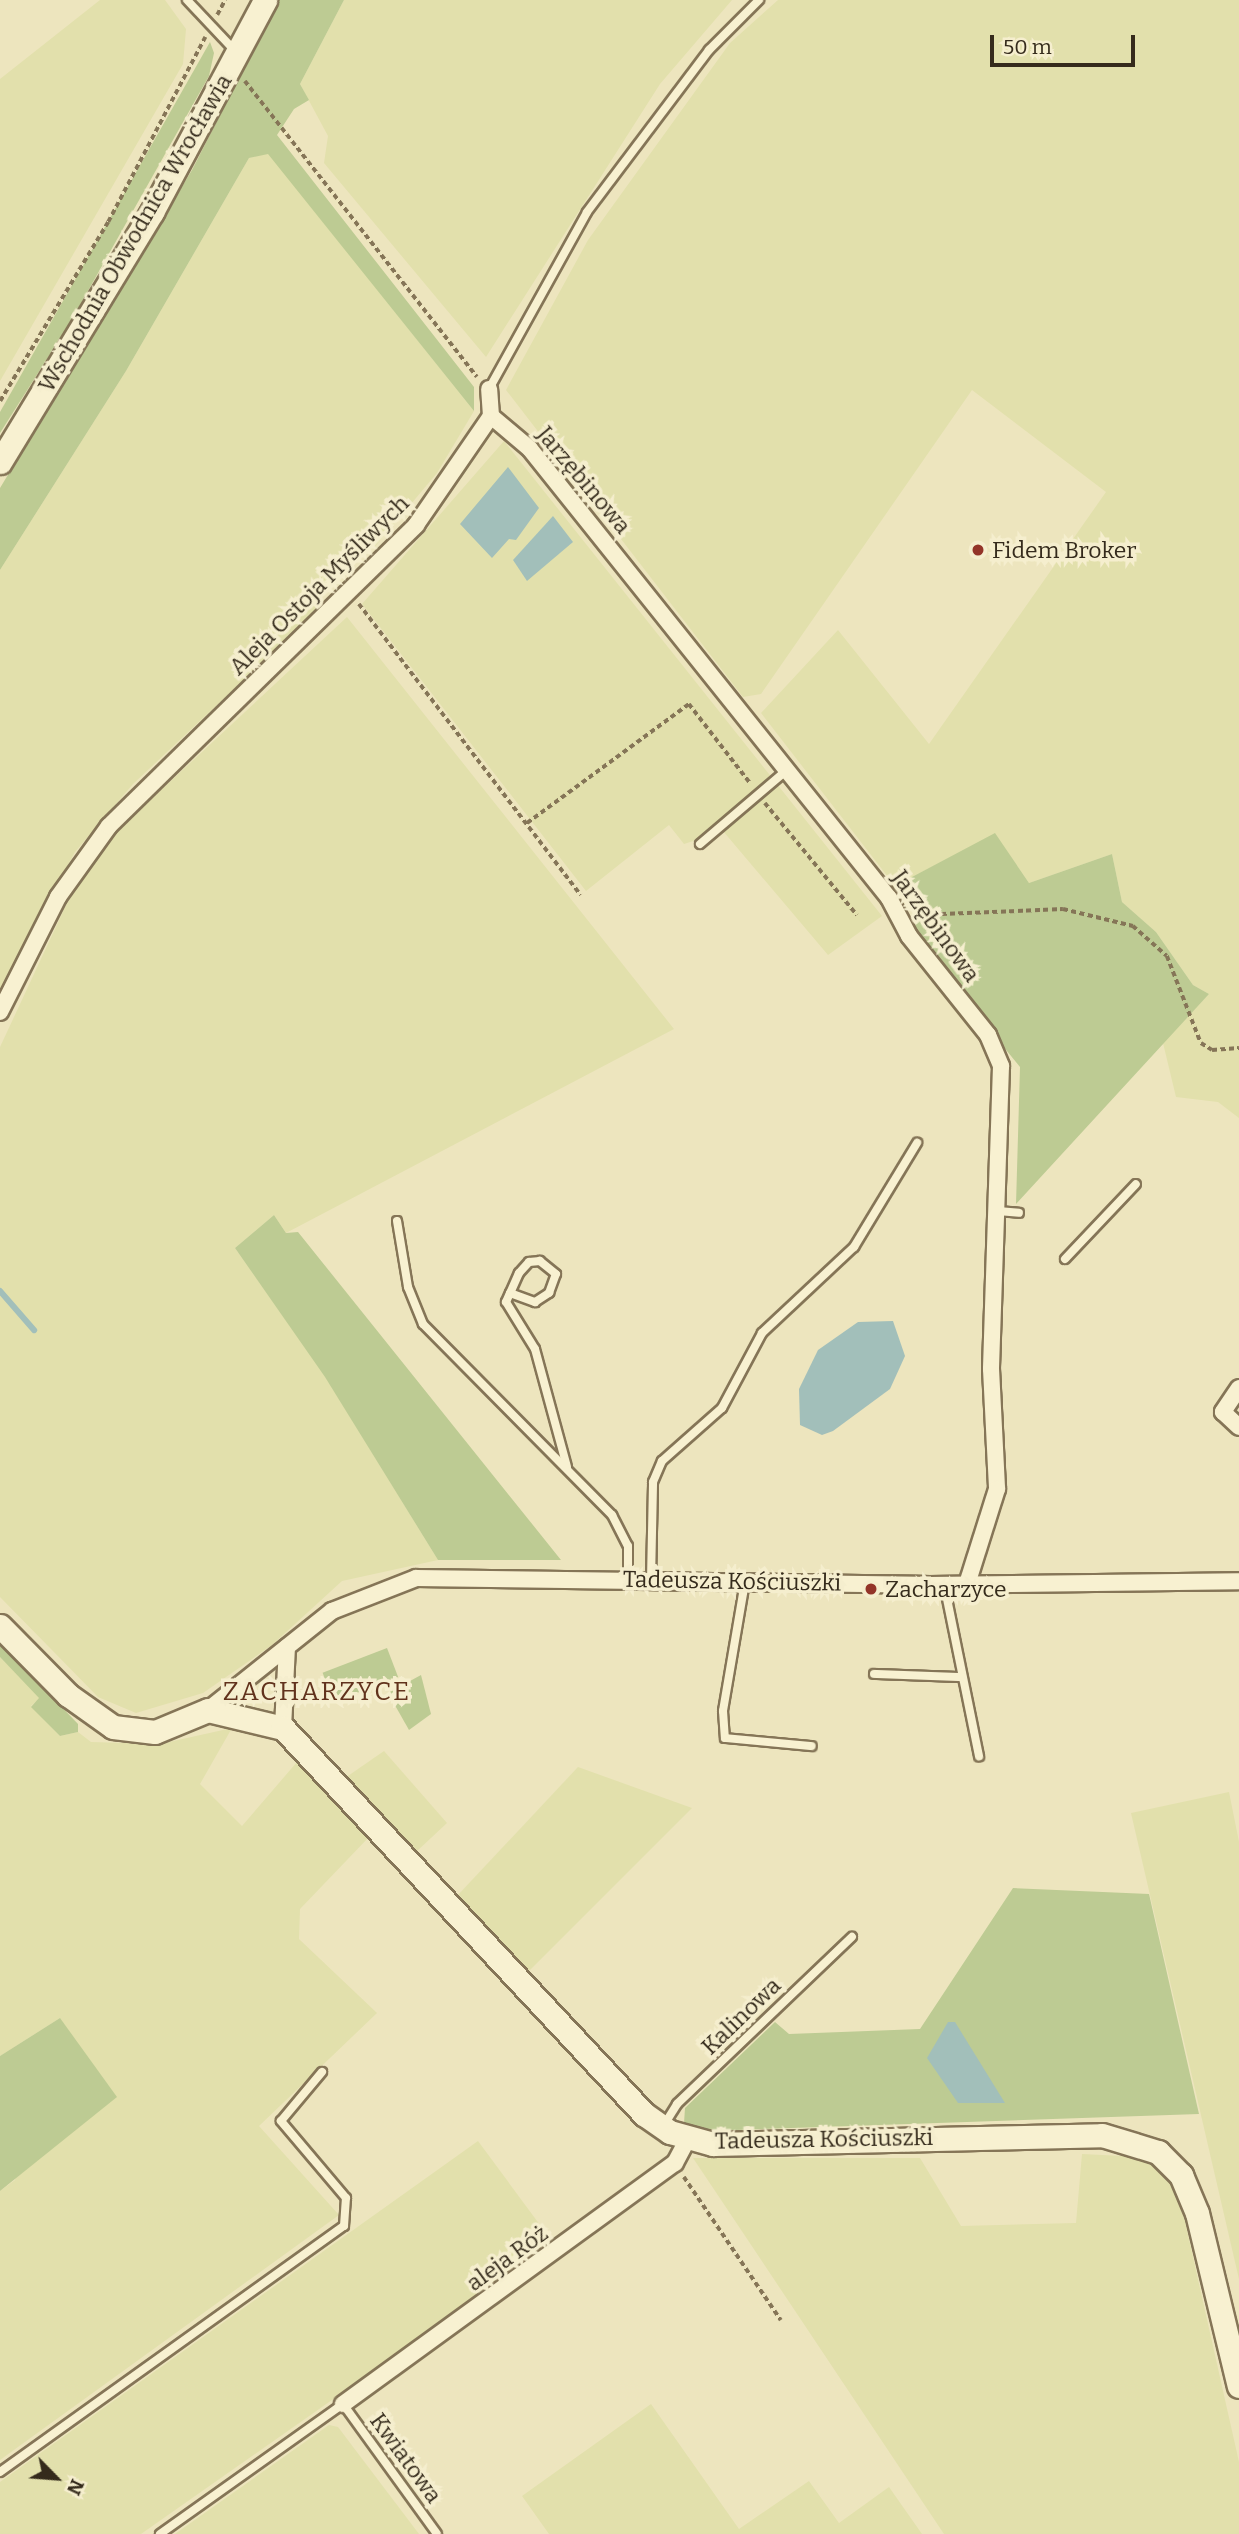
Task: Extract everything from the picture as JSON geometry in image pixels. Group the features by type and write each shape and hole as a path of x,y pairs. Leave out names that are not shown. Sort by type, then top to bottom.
{"street":[{"name":"Wschodnia Obwodnica Wrocławia","path":"0,462 139,236 265,0"},
{"path":"489,389 491,415"},
{"name":"Aleja Ostoja Myśliwych","path":"0,1012 58,897 109,826 416,525 491,415"},
{"name":"Jarzębinowa","path":"491,415 530,449 787,770 988,1035 1001,1066 991,1436 998,1489 967,1584"},
{"path":"1239,1388 1223,1412 1239,1427"},
{"name":"Tadeusza Kościuszki","path":"0,1626 68,1695 113,1727 155,1732 208,1710 287,1647 357,1597 416,1578 944,1584 1239,1581"},
{"path":"208,1710 283,1728 287,1647"},
{"name":"Tadeusza Kościuszki","path":"283,1728 663,2128 688,2139 1101,2134 1143,2144 1170,2162 1190,2192 1239,2386"},
{"name":"aleja Róż","path":"343,2404 675,2163 688,2139"}],"lane":[{"path":"187,0 209,27 237,53"},
{"path":"489,389 587,212 709,50 759,0"},
{"path":"700,845 757,793 787,770"},
{"path":"651,1580 653,1482 662,1461 722,1408 762,1333 854,1247 917,1143"},
{"path":"1065,1259 1136,1184"},
{"path":"998,1211 1019,1213"},
{"path":"397,1221 408,1287 423,1324 567,1466 623,1533 628,1580"},
{"path":"510,1293 535,1301 549,1293 556,1274 552,1266 529,1262 510,1293 506,1302 535,1349 553,1400 567,1466"},
{"path":"745,1581 723,1712 725,1738 812,1746"},
{"path":"944,1584 979,1756"},
{"path":"874,1674 961,1677"},
{"name":"Kalinowa","path":"663,2128 677,2104 852,1937"},
{"path":"0,2472 344,2226 346,2198 281,2121 322,2072"},
{"path":"160,2534 343,2404"},
{"name":"Kwiatowa","path":"343,2404 437,2534"}],"path":[{"path":"0,401 108,222 225,0"},
{"path":"251,91 298,144 311,170 489,389"},
{"path":"350,591 581,895"},
{"path":"527,823 689,704 757,793 857,915"},
{"path":"897,915 1063,909 1112,918 1149,936 1167,956 1200,1043 1212,1050 1239,1048"},
{"path":"675,2163 781,2320"}],"shaded area":[{"path":"100,0 165,0 186,29 183,64 0,381 0,79"},
{"path":"344,0 732,0 660,84 486,357 324,163 328,136 300,84"},
{"path":"778,0 1239,0 1239,1118 1218,1102 1176,1097 1163,1043 1209,994 1193,985 1156,932 1122,902 1112,854 1029,883 995,834 895,886 761,713 838,630 929,744 1106,492 972,390 761,694 743,697 506,390 588,240 730,43"},
{"path":"268,153 474,411 437,473 374,548 354,555 311,602 318,610 133,784 75,852 0,989 0,570 126,371 249,158"},
{"path":"504,441 882,916 828,955 723,831 684,844 669,825 586,891 362,604"},
{"path":"347,617 674,1029 286,1233 274,1215 235,1248 325,1376 438,1560 342,1581 272,1645 203,1693 136,1713 98,1697 0,1597 0,1047 68,901 115,833"},
{"path":"0,1657 40,1698 31,1706 60,1736 78,1732 91,1742 160,1744 232,1728 200,1784 242,1826 297,1762 370,1836 300,1909 299,1939 377,2013 259,2126 339,2215 0,2460 0,2191 15,2180 60,2018 0,2056"},
{"path":"384,1751 447,1823 416,1852 345,1778"},
{"path":"578,1767 692,1808 528,1972 457,1896"},
{"path":"1229,1792 1239,1842 1239,2279 1131,1813"},
{"path":"478,2141 554,2244 141,2534 0,2534 0,2482"},
{"path":"1082,2154 1143,2157 1170,2182 1182,2208 1239,2462 1239,2534 944,2534 693,2158 920,2158 961,2226 1076,2223"},
{"path":"651,2404 739,2529 809,2481 839,2523 889,2487 922,2534 549,2534 522,2496"},
{"path":"329,2425 338,2427 419,2534 175,2534"}],"green space":[{"path":"279,0 344,0 300,84 309,100 294,109 277,135 474,387 474,411 268,154 249,158 126,371 0,570 0,488 192,170"},
{"path":"210,42 214,53 209,76 71,321 0,433 0,412"},
{"path":"995,833 1029,883 1112,854 1122,902 1156,932 1193,985 1209,994 1016,1204 1020,1067 917,941 914,912 895,886"},
{"path":"274,1215 286,1233 298,1232 561,1560 438,1560 325,1377 235,1248"},
{"path":"0,1643 78,1724 78,1732 60,1736 31,1707 39,1698 0,1657"},
{"path":"387,1648 398,1677 334,1702 323,1673"},
{"path":"421,1675 431,1714 409,1730 388,1693"},
{"path":"1013,1888 1149,1894 1199,2114 706,2131 684,2123 685,2108 775,2022 789,2034 920,2029"},
{"path":"60,2018 117,2097 0,2191 0,2056"}],"water":[{"path":"508,467 539,508 516,540 509,539 492,558 460,524"},
{"path":"553,516 573,542 527,581 513,560"},
{"path":"893,1321 905,1356 890,1389 833,1431 822,1435 800,1425 799,1389 818,1350 858,1322"},
{"path":"948,2022 955,2022 1005,2103 958,2103 927,2058"}],"waterway":[{"path":"0,1291 34,1330"}],"place":[{"name":"Fidem Broker","path":"978,550"},
{"name":"Zacharzyce","path":"871,1589"}],"district":[{"name":"ZACHARZYCE","path":"317,1692"}]}
